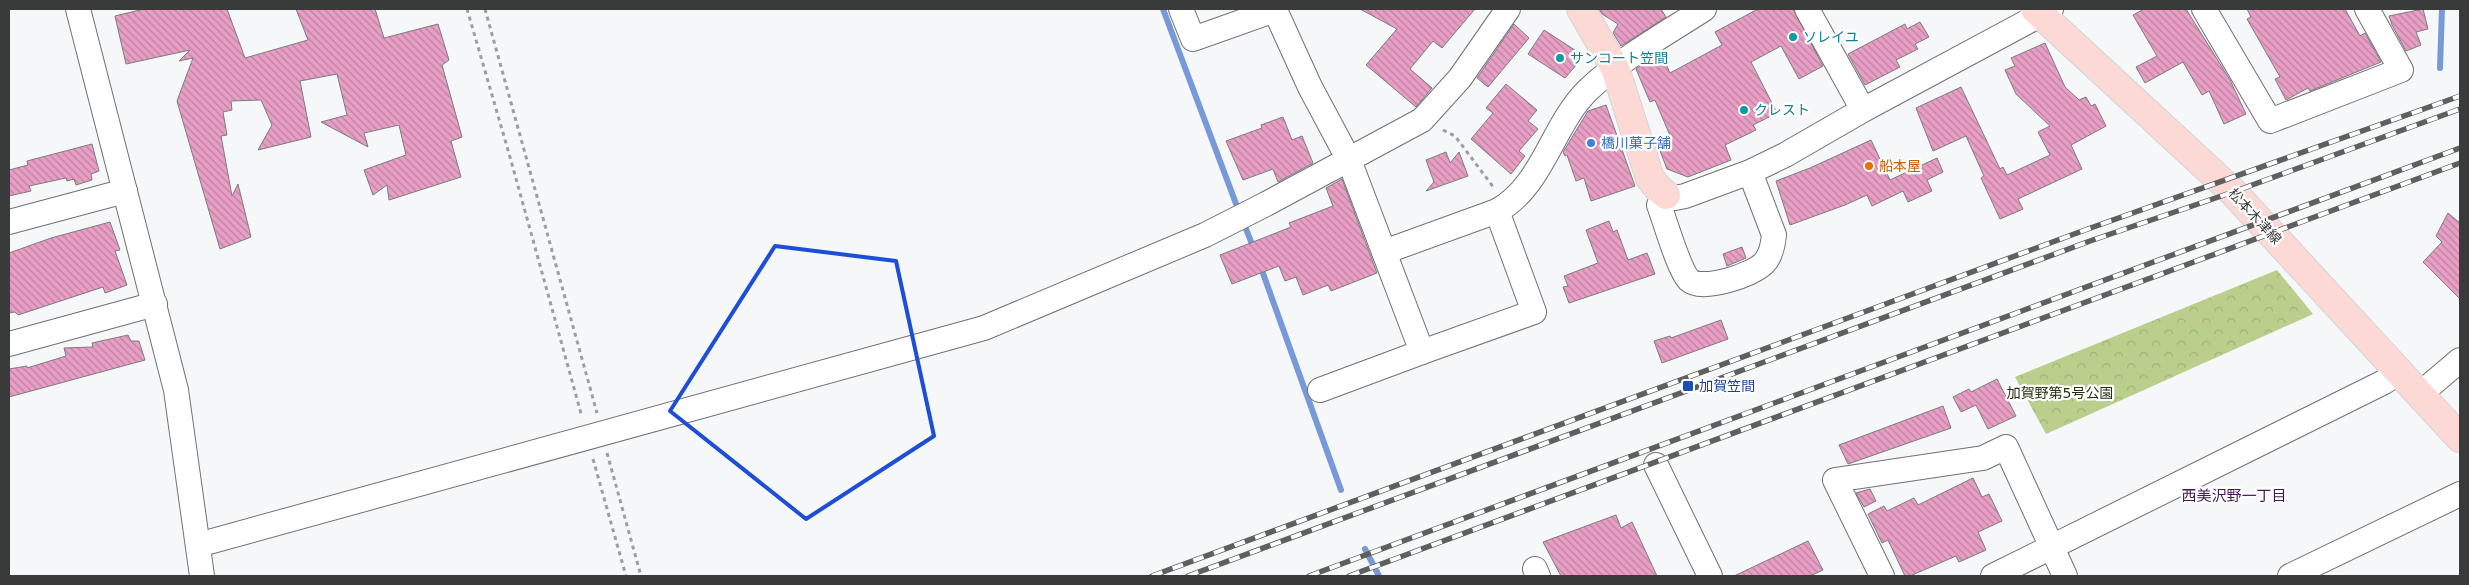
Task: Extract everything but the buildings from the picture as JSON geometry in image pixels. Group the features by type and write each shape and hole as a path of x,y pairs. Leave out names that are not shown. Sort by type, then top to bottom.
{"main road":[{"path":"1581,9 1615,68 1650,178 1666,195"},
{"name":"松本木津線","path":"2042,11 2233,192 2460,438"}],"street":[{"path":"78,9 176,390 202,576"},
{"path":"1181,9 1193,40 1275,10 1310,87 1349,160 1422,352"},
{"path":"198,545 984,328 1204,235 1422,120 1460,78 1508,9"},
{"path":"1384,252 1502,208 1532,177 1564,123 1587,91 1615,68 1704,9"},
{"path":"1807,9 1863,110"},
{"path":"2204,9 2270,121 2400,70 2367,9"},
{"path":"1750,172 1774,235 1773,246 1764,263 1754,271 1708,286 1696,284 1685,274 1659,205 1666,195 1675,198 1685,196 1750,172 1785,155 2042,11"},
{"path":"9,222 125,191"},
{"path":"1320,390 1534,312 1502,208"},
{"path":"9,344 155,304"},
{"path":"2420,394 2460,360"},
{"path":"1993,576 2052,549 2194,475 2384,382 2400,371"},
{"path":"1882,576 1836,480 1983,458 2006,447 2065,576"},
{"path":"1656,465 1710,576"},
{"path":"2290,576 2460,494"}],"path":[{"path":"467,9 595,435 641,576"},
{"path":"485,9 595,435 626,576"},
{"path":"1422,120 1455,136 1502,208"}],"highlighted area":[{"path":"775,246 896,261 934,436 806,519 670,411"}],"green space":[{"name":"加賀野第5号公園","path":"2277,270 2313,314 2046,434 2015,377"}],"waterway":[{"path":"1163,9 1238,209"},
{"path":"2440,68 2442,9"},
{"path":"1244,224 1254,249"},
{"path":"1260,265 1341,490"},
{"path":"1365,549 1379,576"}],"railway":[{"path":"1152,576 2085,230 2460,96"},
{"path":"1188,576 2090,241 2233,192 2460,109"},
{"path":"1309,576 2460,148"},
{"path":"1349,576 2460,163"}],"place":[{"name":"ソレイユ","path":"1793,37"},
{"name":"サンコート笠間","path":"1560,58"},
{"name":"クレスト","path":"1744,110"},
{"name":"橋川菓子舗","path":"1591,143"},
{"name":"船本屋","path":"1869,166"},
{"name":"加賀笠間","path":"1688,386"}],"district":[{"name":"西美沢野一丁目","path":"2234,496"}]}
